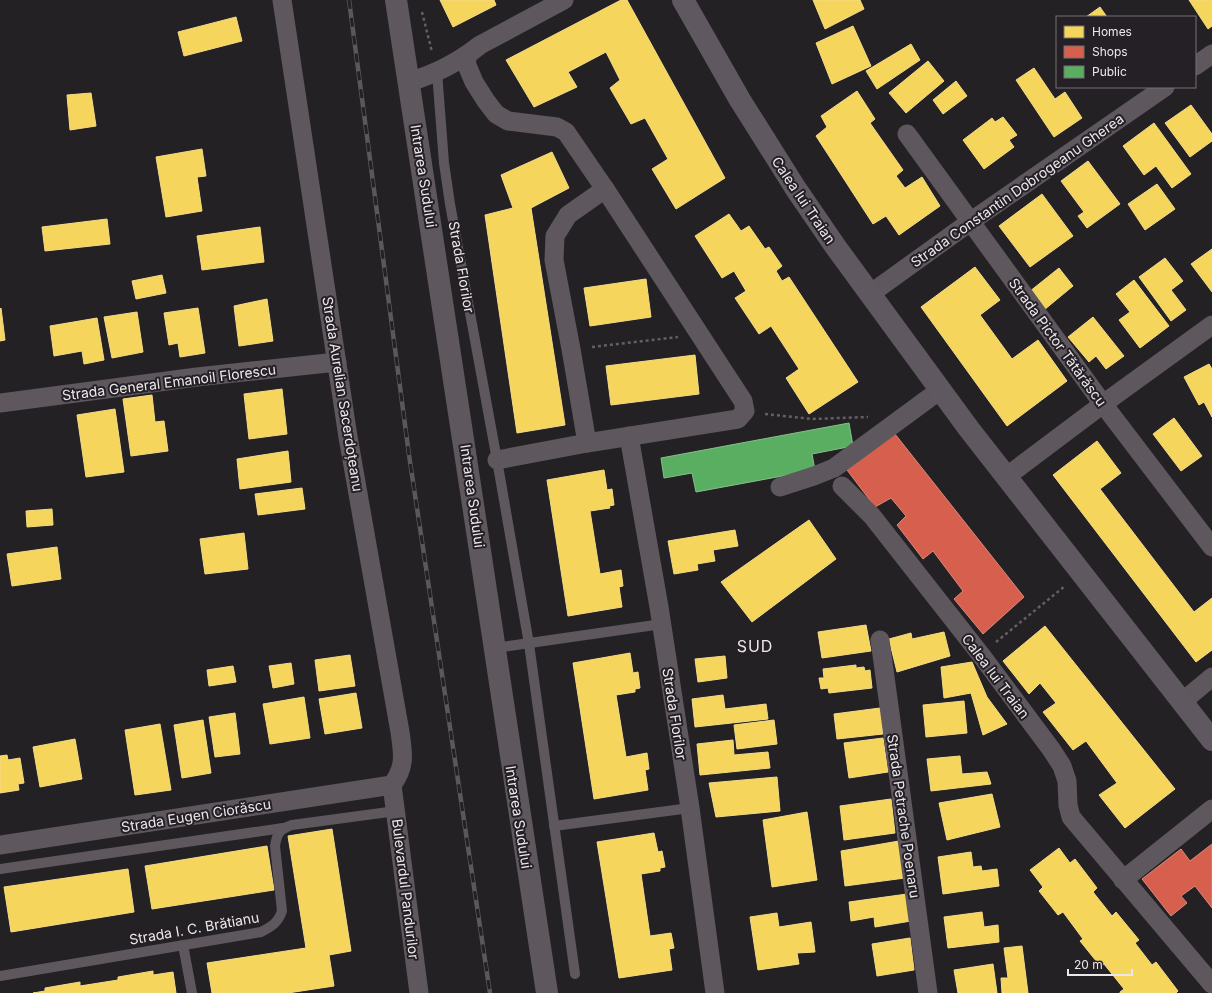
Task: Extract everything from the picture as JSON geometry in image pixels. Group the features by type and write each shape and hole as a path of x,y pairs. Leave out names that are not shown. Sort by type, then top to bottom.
{"main road":[{"name":"Calea lui Traian","path":"683,0 728,80 764,139 831,240 940,390 1006,477 1212,740"}],"street":[{"name":"Strada Aurelian Sacerdoțeanu","path":"282,0 348,437 400,732 402,764 398,776 392,785"},
{"name":"Intrarea Sudului","path":"396,0 458,401 546,993"},
{"path":"409,82 437,72 468,54 480,45 564,0"},
{"path":"468,54 466,63 474,82 496,114 508,121 557,127 566,132 743,401 745,411 738,419 587,443 497,460"},
{"path":"1196,65 1212,54"},
{"name":"Strada Constantin Dobrogeanu Gherea","path":"870,294 970,222 1164,88"},
{"name":"Strada Pictor Tătărăscu","path":"907,134 1103,404 1212,547"},
{"path":"587,443 554,260 555,236 568,215 605,190"},
{"path":"1006,477 1212,325"},
{"name":"Strada General Emanoil Florescu","path":"0,403 196,377 337,362"},
{"path":"780,488 834,468 940,390"},
{"name":"Strada Florilor","path":"629,436 662,624 690,808 715,993"},
{"name":"Calea lui Traian","path":"842,486 872,516 981,655 1051,749 1062,766 1067,781 1068,805 1071,817 1212,984"},
{"name":"Strada Petrache Poenaru","path":"880,640 928,993"},
{"path":"1182,702 1212,677"},
{"name":"Bulevardul Pandurilor","path":"392,785 419,993"},
{"name":"Strada Eugen Ciorăscu","path":"0,845 392,785"},
{"path":"1123,880 1212,809"}],"lane":[{"name":"Strada Florilor","path":"437,72 444,163 450,204 529,644 575,974"},
{"path":"495,648 662,624"},
{"path":"554,826 690,808"},
{"path":"0,869 283,828 292,825 396,811"},
{"name":"Strada I. C. Brătianu","path":"0,976 261,932 272,927 279,919 282,911 275,846 276,837 283,828"},
{"path":"183,945 192,993"}],"path":[{"path":"420,7 437,72"},
{"path":"571,349 699,334"},
{"path":"745,411 812,419 903,416"},
{"path":"981,655 1081,573"}],"building: Homes":[{"path":"440,0 494,0 496,5 453,27"},
{"path":"621,0 627,0 725,178 676,209 652,169 668,159 645,118 631,124 610,88 620,80 606,52 568,72 577,87 534,107 506,60"},
{"path":"813,0 860,0 864,9 825,29"},
{"path":"1189,0 1212,0 1212,26 1208,29"},
{"path":"1100,7 1106,16 1087,16"},
{"path":"236,17 242,41 184,56 178,32"},
{"path":"853,26 871,66 832,84 816,43"},
{"path":"911,44 920,60 877,89 866,71"},
{"path":"928,61 944,81 906,113 889,93"},
{"path":"1034,68 1055,99 1065,92 1082,118 1054,137 1016,80"},
{"path":"956,81 967,96 943,114 933,100"},
{"path":"857,91 875,119 870,123 903,170 896,176 905,188 922,177 940,206 899,235 886,216 873,224 816,136 827,127 821,116"},
{"path":"91,93 96,126 70,130 67,95"},
{"path":"1191,105 1212,134 1212,141 1190,157 1165,123"},
{"path":"1003,117 1017,135 1009,140 1014,147 984,169 963,140 992,118 995,122"},
{"path":"1154,123 1191,174 1172,188 1156,166 1144,175 1123,146"},
{"path":"202,149 206,176 197,177 202,211 166,217 156,157"},
{"path":"552,152 569,188 531,208 565,425 517,433 485,215 513,208 501,175"},
{"path":"1088,161 1120,204 1087,228 1078,216 1084,212 1061,181"},
{"path":"1157,184 1175,209 1145,230 1128,204"},
{"path":"1042,194 1073,236 1030,267 999,226"},
{"path":"729,214 741,231 749,226 765,249 769,247 782,266 776,271 782,281 789,277 858,382 809,414 786,378 799,369 771,326 759,334 735,298 746,291 734,271 722,278 695,236"},
{"path":"107,219 110,244 45,251 42,227"},
{"path":"260,227 264,262 202,270 197,236"},
{"path":"1212,249 1212,292 1191,264"},
{"path":"1165,258 1183,281 1171,290 1186,310 1171,321 1139,277"},
{"path":"975,267 1000,300 980,315 1012,359 1038,340 1067,381 1007,426 921,307"},
{"path":"1059,268 1073,286 1044,310 1029,292"},
{"path":"162,275 166,293 136,299 132,281"},
{"path":"646,279 651,317 590,326 584,288"},
{"path":"1134,280 1169,326 1140,348 1119,320 1130,312 1116,294"},
{"path":"267,299 273,341 239,346 234,306"},
{"path":"1,308 5,340 0,341 0,309"},
{"path":"198,308 205,353 180,357 178,343 169,345 164,313"},
{"path":"137,312 143,352 112,358 104,317"},
{"path":"1093,317 1124,356 1106,369 1096,356 1089,362 1068,337"},
{"path":"97,318 104,360 84,364 82,351 54,356 50,326"},
{"path":"695,355 699,394 611,405 606,366"},
{"path":"1209,364 1212,369 1212,417 1204,402 1199,405 1184,377"},
{"path":"282,389 287,434 249,439 244,394"},
{"path":"152,395 155,422 164,421 168,451 131,456 123,399"},
{"path":"115,409 124,472 86,477 77,415"},
{"path":"1174,418 1202,456 1181,471 1153,434"},
{"path":"1097,441 1121,473 1100,489 1194,612 1212,598 1212,650 1196,662 1053,475"},
{"path":"288,451 291,482 240,489 237,459"},
{"path":"604,470 607,490 612,489 614,505 609,506 610,508 590,511 600,574 621,570 623,586 619,587 622,607 568,616 547,480"},
{"path":"302,488 305,509 258,515 255,494"},
{"path":"52,509 53,525 27,527 26,511"},
{"path":"809,520 836,559 752,622 721,582"},
{"path":"735,530 738,546 713,550 715,561 697,564 698,570 674,574 668,541"},
{"path":"244,533 248,569 205,574 200,539"},
{"path":"57,547 61,579 12,586 7,554"},
{"path":"866,625 871,651 822,658 818,632"},
{"path":"1045,626 1175,789 1125,828 1099,795 1117,783 1086,741 1073,750 1043,712 1056,703 1040,683 1029,694 1003,661"},
{"path":"944,632 950,656 897,672 889,639 911,633 912,639"},
{"path":"630,653 633,673 638,672 640,688 635,689 635,692 616,695 626,757 647,753 649,769 645,770 648,790 594,799 573,663"},
{"path":"350,655 355,686 319,691 315,660"},
{"path":"725,656 727,678 698,682 695,659"},
{"path":"972,662 987,697 1007,724 983,735 971,693 944,698 941,667"},
{"path":"291,663 294,684 273,688 269,666"},
{"path":"856,665 856,668 864,667 865,671 870,670 872,688 829,693 828,688 821,689 819,678 824,678 823,669"},
{"path":"233,666 236,682 209,686 207,670"},
{"path":"356,693 362,728 325,734 319,699"},
{"path":"723,695 725,709 766,704 768,719 695,727 692,699"},
{"path":"304,697 310,738 270,744 263,704"},
{"path":"964,701 967,733 926,737 923,705"},
{"path":"880,708 883,734 837,739 834,714"},
{"path":"235,713 240,754 215,757 209,717"},
{"path":"203,720 211,773 182,778 174,725"},
{"path":"774,720 777,744 737,749 734,725"},
{"path":"160,724 171,790 135,795 125,730"},
{"path":"883,738 888,772 849,778 844,743"},
{"path":"75,739 82,779 40,787 33,747"},
{"path":"733,740 734,755 768,752 770,768 700,775 697,744"},
{"path":"7,755 8,760 20,758 24,783 18,784 19,790 0,793 0,756"},
{"path":"960,756 962,774 987,772 991,784 931,791 927,759"},
{"path":"777,777 780,811 716,817 709,783"},
{"path":"992,794 1000,827 947,840 939,803"},
{"path":"891,799 895,833 844,840 840,806"},
{"path":"807,812 817,880 772,887 763,820"},
{"path":"332,829 351,951 329,955 334,986 288,993 212,993 207,963 306,948 288,836"},
{"path":"654,833 658,852 662,851 665,867 660,868 660,871 641,874 650,936 671,933 674,948 669,949 672,970 619,978 597,842"},
{"path":"899,841 905,878 845,886 841,851"},
{"path":"267,846 274,890 152,909 145,866"},
{"path":"1059,848 1070,863 1075,859 1097,888 1093,892 1112,916 1116,912 1139,940 1135,943 1152,965 1156,962 1178,991 1176,993 1120,993 1124,989 1104,964 1101,967 1080,941 1083,939 1063,912 1058,915 1039,891 1043,887 1030,870"},
{"path":"971,852 973,867 981,866 982,871 997,869 999,886 943,894 938,857"},
{"path":"128,869 134,912 11,932 4,887"},
{"path":"907,894 911,921 875,927 874,917 851,921 849,902"},
{"path":"982,912 984,927 998,925 999,942 948,948 944,917"},
{"path":"777,913 779,927 811,922 815,952 797,953 799,964 758,970 750,917"},
{"path":"910,938 914,970 877,976 872,944"},
{"path":"1022,946 1028,993 1002,993 1001,978 1008,978 1004,948"},
{"path":"993,964 997,993 958,993 954,970"},
{"path":"153,971 153,975 173,972 176,993 33,993 45,991 45,988 80,982 80,986 118,980 118,977"}],"building: Shops":[{"path":"895,434 1024,597 983,634 954,599 963,591 933,551 923,559 897,525 906,516 891,498 875,507 847,470"},
{"path":"1212,844 1212,908 1195,886 1181,896 1187,903 1171,916 1142,879 1181,849 1190,861"}],"building: Public":[{"path":"849,423 853,446 812,454 815,470 696,492 692,473 664,478 661,458"}],"railway":[{"path":"349,0 409,455 490,993"}],"district":[{"name":"SUD","path":"755,646"}]}
